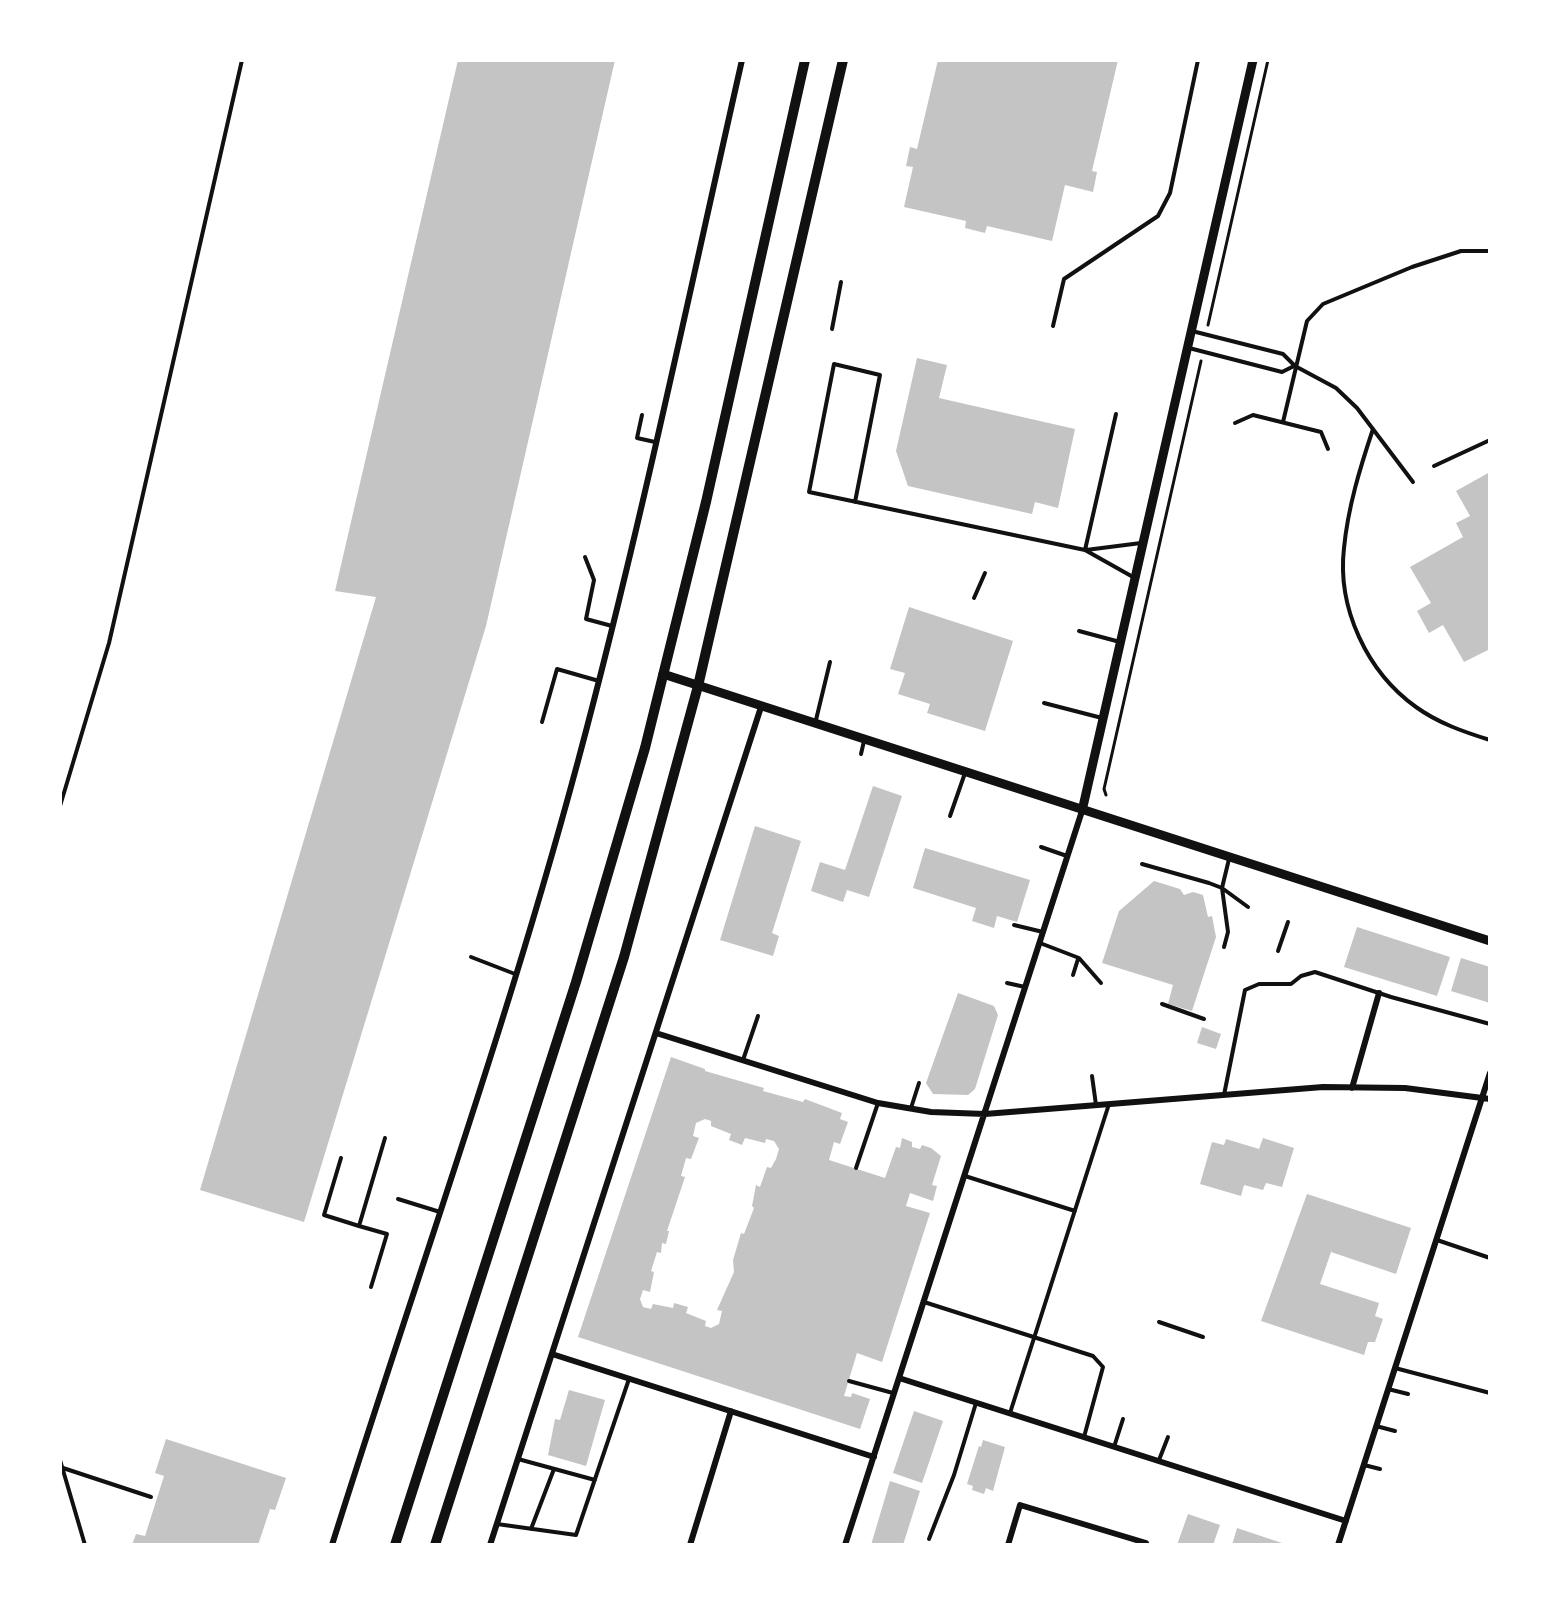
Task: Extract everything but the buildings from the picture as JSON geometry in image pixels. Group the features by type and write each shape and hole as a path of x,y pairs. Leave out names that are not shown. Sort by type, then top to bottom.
{"main road":[{"path":"395,1545 576,982 645,748 706,502 805,60"},
{"path":"435,1545 624,957 698,686 843,60"}],"street":[{"path":"333,1545 515,974 574,776 612,626 742,60"},
{"path":"845,1545 1082,811 1253,60"},
{"path":"663,674 1490,941"},
{"path":"490,1545 761,707"},
{"path":"1352,1088 1379,993"},
{"path":"656,1032 878,1103 911,1109 985,1114 1224,1095 1352,1088 1405,1088 1486,1098"},
{"path":"1338,1545 1437,1240 1486,1098 1490,1072"},
{"path":"552,1354 874,1457"},
{"path":"899,1378 1346,1521"},
{"path":"690,1545 731,1411"},
{"path":"1008,1545 1020,1505 1147,1545"}],"lane":[{"path":"60,806 109,644 242,60"},
{"path":"1053,326 1064,279 1158,216 1170,193 1198,60"},
{"path":"1283,422 1307,321 1323,304 1412,267 1461,251 1490,250"},
{"path":"832,329 841,282"},
{"path":"1191,331 1283,354 1295,366 1336,388 1373,429 1413,482"},
{"path":"1188,348 1282,372 1295,366"},
{"path":"855,502 880,375 834,364 809,492 855,502 1085,550 1134,578"},
{"path":"1085,550 1116,414"},
{"path":"642,415 637,438 655,442"},
{"path":"1235,423 1253,415 1321,432 1328,449"},
{"path":"1373,429 1355,484 1343,550 1344,590 1357,636 1384,678 1415,707 1454,729 1490,740"},
{"path":"1434,466 1490,440"},
{"path":"1085,550 1142,543"},
{"path":"585,558 594,580 586,619 612,626"},
{"path":"974,598 985,573"},
{"path":"1079,631 1121,642"},
{"path":"814,724 830,662"},
{"path":"542,722 558,669 599,681"},
{"path":"1044,703 1103,719"},
{"path":"861,754 865,740"},
{"path":"950,816 965,773"},
{"path":"1041,847 1067,857"},
{"path":"1224,947 1228,932 1222,888 1230,858"},
{"path":"1143,864 1222,888 1248,908"},
{"path":"1278,951 1287,922"},
{"path":"1014,925 1043,932"},
{"path":"1040,944 1078,958 1101,983"},
{"path":"471,957 515,974"},
{"path":"1073,975 1078,958"},
{"path":"1224,1095 1245,990 1259,984 1291,984 1301,976 1315,972 1379,993 1490,1024"},
{"path":"1007,983 1025,987"},
{"path":"1162,1004 1204,1019"},
{"path":"743,1060 758,1016"},
{"path":"1092,1076 1096,1105"},
{"path":"911,1109 919,1083"},
{"path":"856,1168 878,1103"},
{"path":"1010,1414 1109,1104"},
{"path":"359,1226 385,1138"},
{"path":"341,1158 324,1215 387,1234 371,1287"},
{"path":"965,1176 1075,1211"},
{"path":"398,1199 440,1212"},
{"path":"1437,1240 1490,1258"},
{"path":"924,1302 1093,1356 1103,1367 1084,1437"},
{"path":"1159,1322 1203,1337"},
{"path":"1395,1368 1490,1393"},
{"path":"497,1524 576,1535 630,1379"},
{"path":"849,1381 894,1394"},
{"path":"1388,1389 1408,1394"},
{"path":"929,1539 954,1475 976,1403"},
{"path":"1114,1447 1123,1419"},
{"path":"1376,1426 1395,1431"},
{"path":"1159,1461 1168,1437"},
{"path":"518,1459 595,1480"},
{"path":"60,1460 84,1545"},
{"path":"1364,1465 1380,1469"},
{"path":"61,1467 151,1497"},
{"path":"531,1529 554,1469"}],"path":[{"path":"1206,334 1268,60"},
{"path":"1106,795 1104,789 1203,352"}]}
